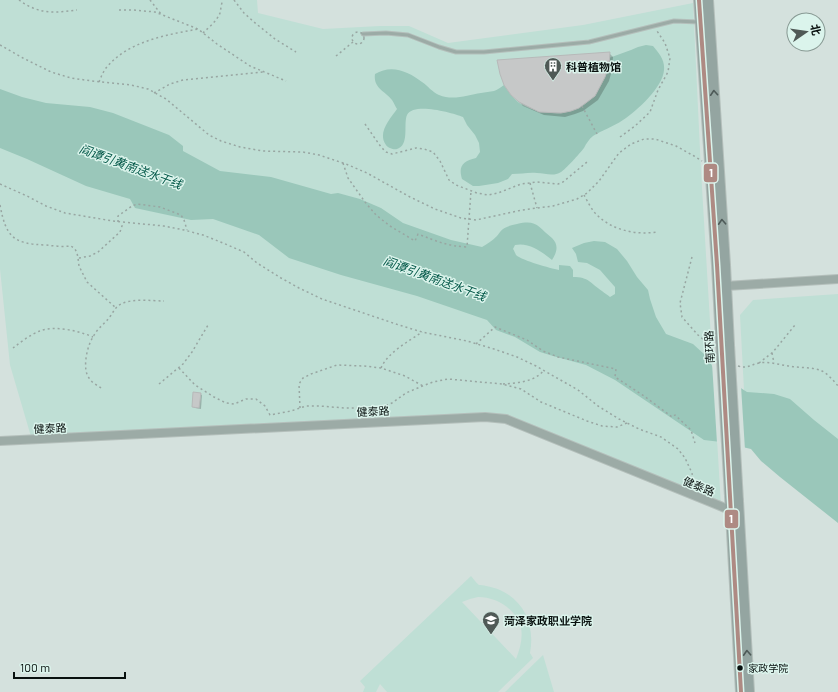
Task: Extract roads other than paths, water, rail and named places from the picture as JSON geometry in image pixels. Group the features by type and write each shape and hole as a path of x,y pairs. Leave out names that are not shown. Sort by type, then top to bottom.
{"main road":[{"name":"南环路","path":"699,0 721,345 749,692"},
{"name":"南环路","path":"708,0 726,286 721,345"},
{"name":"南环路","path":"734,498 730,510 741,692"}],"street":[{"path":"726,286 838,279"},
{"name":"健泰路","path":"0,441 486,417 506,419 730,510"}],"lane":[{"path":"363,34 386,33 408,35 438,47 456,52 484,52 590,42 674,22 701,22"}],"water":[{"path":"646,45 653,46 664,63 663,77 659,84 642,105 629,116 592,137 563,171 558,173 552,175 540,173 512,174 508,179 498,183 473,186 462,179 461,167 468,161 476,158 480,152 479,143 463,117 442,111 417,109 411,111 407,115 406,119 405,139 401,147 397,149 387,146 384,140 383,136 386,126 397,109 392,100 376,83 375,74 381,71 393,69 405,72 417,78 437,94 450,98 494,91 504,85 514,98 524,106 539,111 560,113 572,111 589,101 601,86 608,68 609,58"},
{"name":"阎谭引黄南送水干线","path":"0,89 22,97 46,103 90,107 113,113 169,135 183,146 183,151 220,171 271,177 331,194 338,193 360,199 381,208 403,223 451,240 482,247 506,227 524,223 533,223 540,227 556,243 554,257 552,260 535,248 520,244 515,245 513,249 516,255 530,262 559,270 559,265 570,266 573,270 573,277 586,279 610,297 615,294 615,287 600,270 587,263 578,262 576,254 572,248 594,241 605,242 617,249 648,290 656,317 666,334 693,344 705,355 716,372 747,392 774,394 790,399 838,439 838,523 761,461 751,449 721,442 704,440 615,380 586,365 540,352 515,337 496,330 487,320 417,296 341,275 289,258 259,235 213,219 191,220 135,208 130,199 86,186 0,148"}],"place":[{"name":"科普植物馆","path":"553,81"},
{"name":"菏泽家政职业学院","path":"491,635"},
{"name":"家政学院","path":"740,668"}]}
